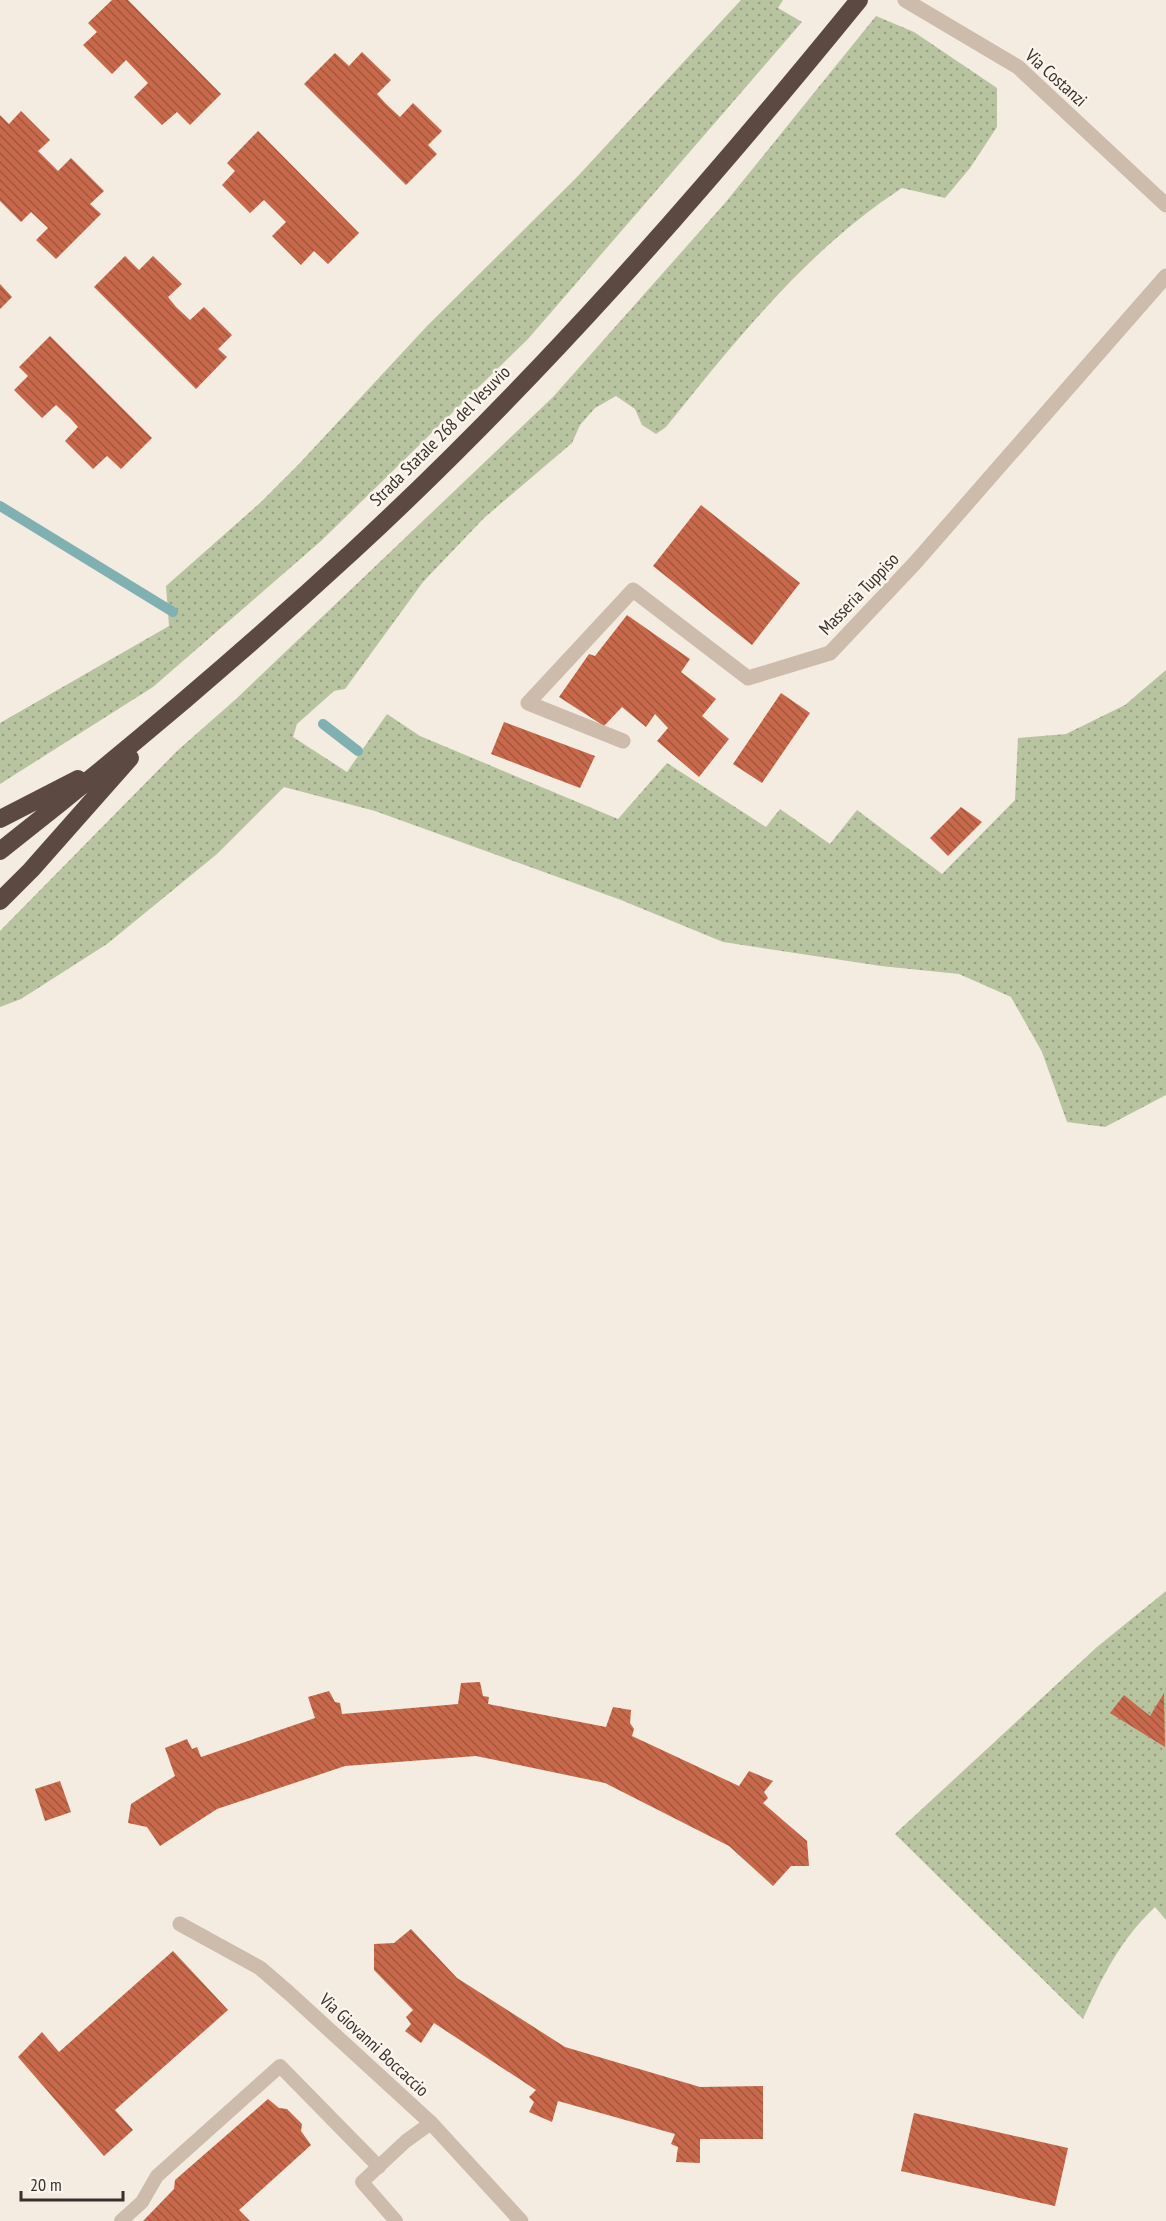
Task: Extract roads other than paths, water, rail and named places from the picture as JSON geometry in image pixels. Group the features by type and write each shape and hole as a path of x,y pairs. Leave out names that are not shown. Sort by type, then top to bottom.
{"highway":[{"name":"Strada Statale 268 del Vesuvio","path":"0,851 165,718 354,550 499,407 582,321 707,183 859,0"},
{"path":"0,901 31,870 165,718"},
{"path":"0,819 111,762"}],"street":[{"name":"Via Costanzi","path":"905,0 1018,67 1166,205"},
{"name":"Masseria Tuppiso","path":"623,741 528,704 633,590 748,678 830,653 915,563 1166,276"},
{"name":"Via Giovanni Boccaccio","path":"180,1924 260,1968 431,2123 521,2221"}],"lane":[{"path":"121,2221 142,2202 157,2176 280,2066 379,2167"},
{"path":"396,2221 362,2182 406,2141 431,2123"}],"waterway":[{"path":"0,506 173,612"},
{"path":"323,724 358,751"}]}
